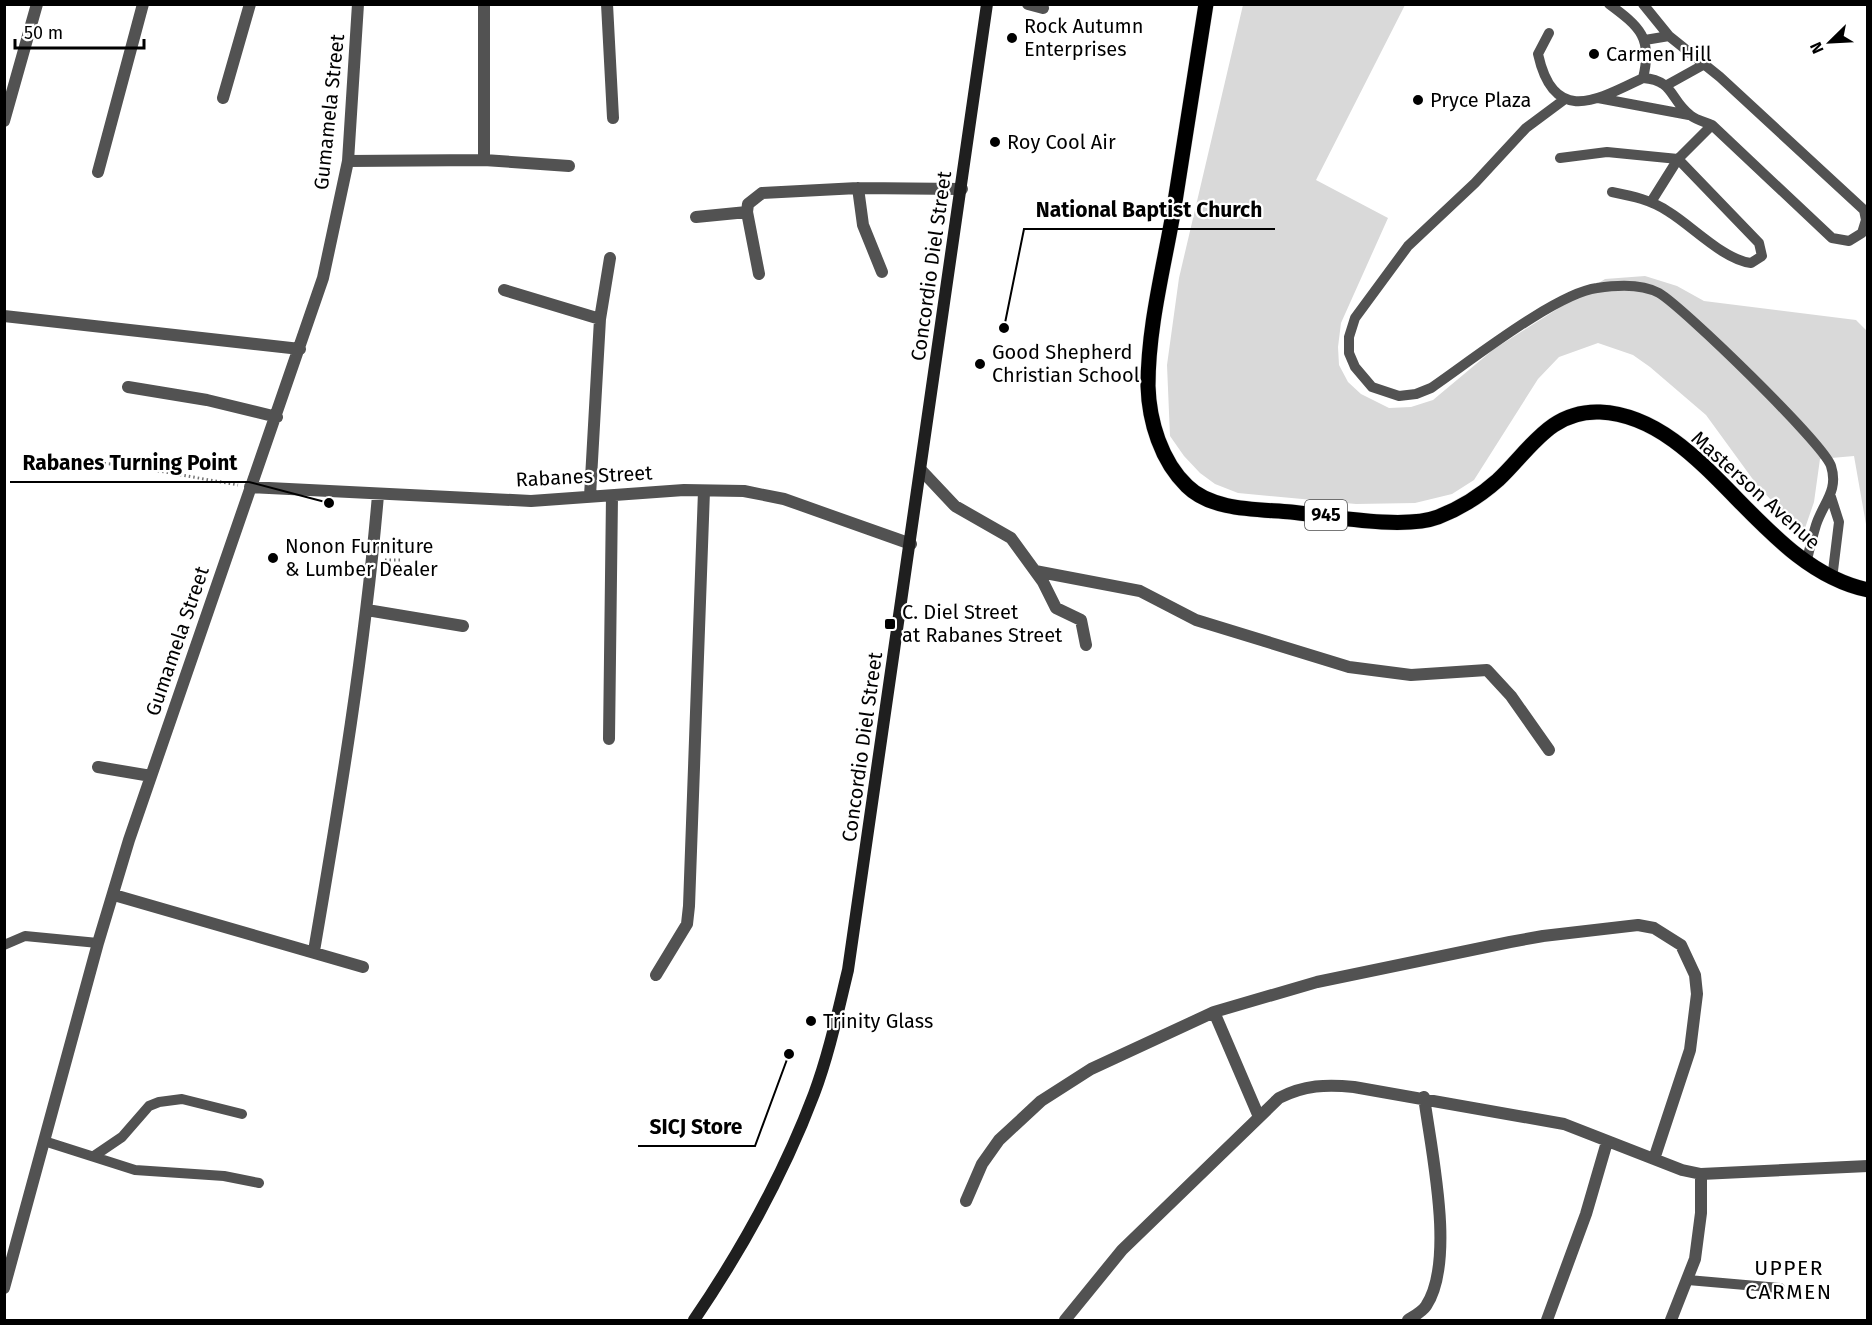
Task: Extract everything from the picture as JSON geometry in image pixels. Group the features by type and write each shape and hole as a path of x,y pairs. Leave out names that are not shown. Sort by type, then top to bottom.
{"main road":[{"name":"Concordio Diel Street","path":"694,1320 735,1261 760,1216 814,1093 830,1043 848,970 922,471 987,4"},
{"name":"Masterson Avenue","path":"1206,4 1153,321 1148,387 1155,429 1163,452 1189,488 1206,499 1256,509 1405,522 1431,520 1457,510 1477,498 1500,478 1539,434 1557,421 1597,412 1609,413 1650,426 1698,461 1787,550 1806,564 1832,579 1868,590"}],"street":[{"path":"4,121 37,4"},
{"path":"98,172 143,4"},
{"path":"223,98 250,4"},
{"name":"Gumamela Street","path":"4,1288 98,944 151,776 250,487 277,417 323,278 348,161 358,4"},
{"path":"484,4 484,160"},
{"path":"607,4 613,118"},
{"path":"1028,4 1043,8"},
{"path":"348,161 484,160 568,166"},
{"path":"759,274 756,246 747,212 748,204 762,193 858,188 962,189"},
{"path":"858,188 863,225 882,272"},
{"path":"696,217 747,212"},
{"path":"590,496 600,319 610,258"},
{"path":"504,290 600,319"},
{"path":"4,316 300,349"},
{"path":"128,387 207,400 277,417"},
{"path":"922,471 955,506 1011,538 1035,571 1056,608 1081,620 1086,645"},
{"name":"Rabanes Street","path":"250,487 531,501 704,490 744,491 784,499 911,544"},
{"path":"657,975 687,924 689,906 704,490"},
{"path":"314,951 344,779 368,610 378,495"},
{"path":"609,739 612,496"},
{"path":"1035,571 1140,591 1196,620 1349,667 1411,675 1487,670 1511,696 1549,750"},
{"path":"368,610 463,626"},
{"path":"98,767 151,776"},
{"path":"114,895 363,967"},
{"path":"966,1201 982,1164 999,1140 1041,1101 1091,1069 1214,1012 1317,982 1543,936 1638,925 1654,927 1681,945 1695,975 1697,994 1690,1050 1654,1160"},
{"path":"1214,1012 1259,1116"},
{"path":"1065,1320 1122,1250 1259,1116 1279,1098 1296,1089 1315,1086 1354,1087 1424,1097 1564,1124 1654,1160 1701,1174 1868,1166"},
{"path":"1408,1320 1425,1308 1437,1281 1440,1263 1438,1200 1424,1097"},
{"path":"1546,1320 1586,1214 1607,1142"},
{"path":"1671,1320 1695,1259 1701,1174"}],"lane":[{"path":"1609,4 1629,19 1645,40 1649,55 1643,78"},
{"path":"1598,98 1689,115 1712,126 1832,238 1849,241 1862,233 1866,220 1864,210 1720,77 1669,36 1643,4"},
{"path":"1549,33 1538,54 1542,70 1552,87 1565,99 1576,103 1598,98 1643,78 1656,79 1666,85 1689,115"},
{"path":"1645,40 1669,36"},
{"path":"1666,85 1703,65"},
{"path":"1565,99 1526,128 1475,183 1408,246 1355,318 1349,337 1349,353 1355,368 1378,391 1399,396 1416,394 1431,388 1554,305 1594,288 1631,285 1658,292 1700,328 1816,441 1831,465 1834,483 1831,497 1817,522 1806,564"},
{"path":"1651,202 1678,159 1712,126"},
{"path":"1560,158 1607,152 1678,159 1759,243 1762,256 1751,263 1736,260 1668,211 1651,202 1612,192"},
{"path":"1831,497 1839,522 1832,579"},
{"path":"4,945 25,936 98,944"},
{"path":"94,1156 122,1137 149,1106 159,1102 182,1099 242,1114"},
{"path":"44,1141 135,1170 224,1176 259,1183"},
{"path":"1688,1280 1780,1288"}],"path":[{"path":"46,459 125,465 250,487"}],"shaded area":[{"path":"1243,5 1405,5 1316,180 1388,218 1341,323 1338,347 1339,365 1348,382 1361,394 1389,408 1411,407 1433,400 1494,349 1605,279 1645,276 1677,286 1704,301 1856,320 1867,331 1867,530 1854,456 1820,459 1814,502 1803,534 1757,485 1706,415 1633,355 1598,343 1559,357 1538,379 1474,480 1452,494 1415,503 1356,504 1238,493 1215,484 1200,473 1170,436 1167,365 1179,278"}],"place":[{"name":"Rock Autumn Enterprises","path":"1012,38"},
{"name":"Carmen Hill","path":"1594,54"},
{"name":"Pryce Plaza","path":"1418,100"},
{"name":"Roy Cool Air","path":"995,142"},
{"name":"National Baptist Church","path":"1004,328"},
{"name":"Good Shepherd Christian School","path":"980,364"},
{"name":"Rabanes Turning Point","path":"329,503"},
{"name":"Nonon Furniture & Lumber Dealer","path":"273,558"},
{"name":"C. Diel Street at Rabanes Street","path":"890,624"},
{"name":"Trinity Glass","path":"811,1021"},
{"name":"SICJ Store","path":"789,1054"}],"district":[{"name":"UPPER CARMEN","path":"1789,1280"}]}
